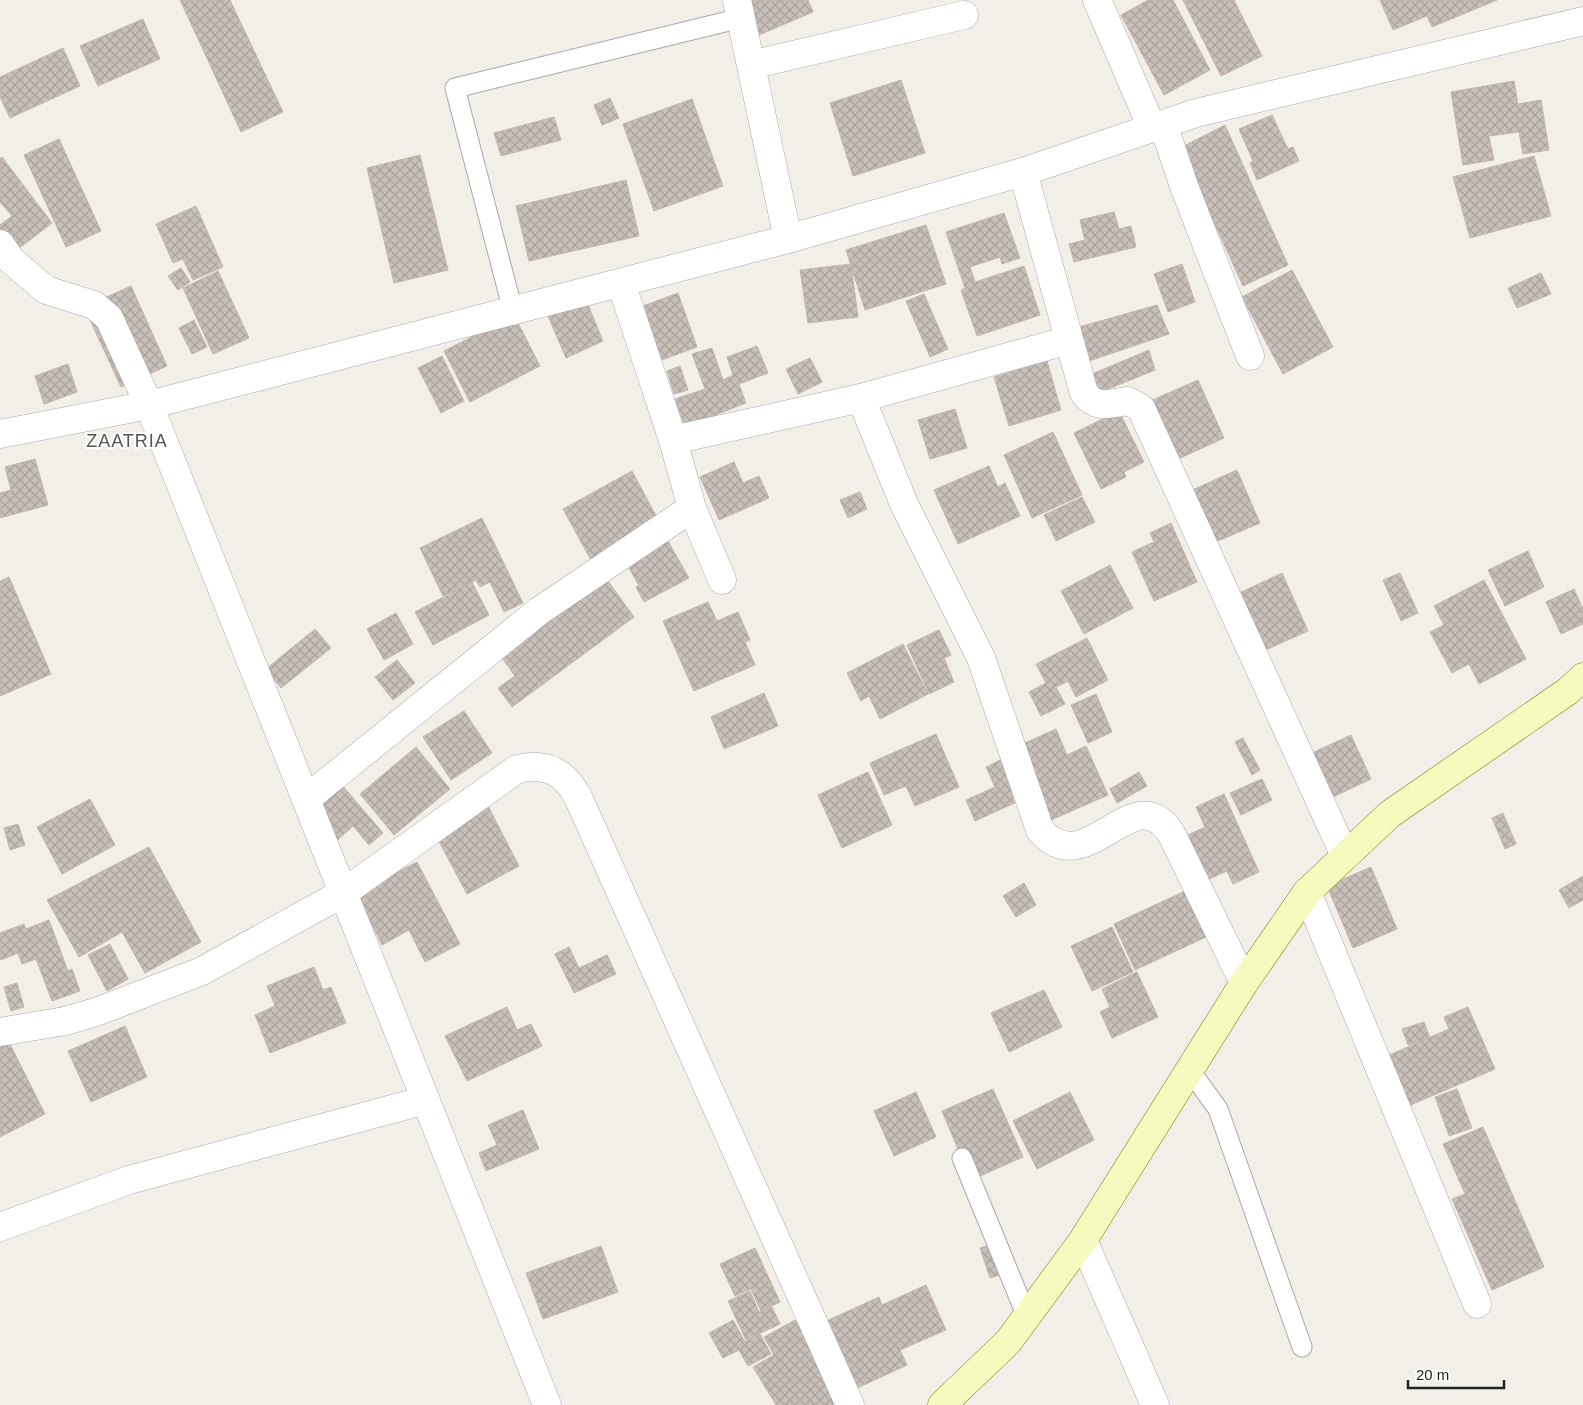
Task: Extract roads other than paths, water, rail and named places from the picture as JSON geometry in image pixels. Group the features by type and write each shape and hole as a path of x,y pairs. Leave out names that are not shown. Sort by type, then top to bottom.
{"main road":[{"path":"942,1405 1008,1342 1083,1240 1244,983 1307,892 1390,814 1568,691 1583,677"}],"street":[{"path":"1097,0 1158,126 1184,186 1250,356"},
{"path":"739,9 788,239"},
{"path":"751,65 964,15"},
{"path":"0,434 149,405 513,313 788,239 1023,172 1196,113 1583,21"},
{"path":"1023,172 1084,393 1089,400 1096,404 1105,405 1128,400 1141,408 1345,856"},
{"path":"0,244 11,260 46,290 94,305 109,318 149,405 547,1405"},
{"path":"621,283 673,440 692,508 722,580"},
{"path":"673,440 861,398 1069,340"},
{"path":"861,398 904,504 981,658 1040,830 1057,844 1079,846 1137,816 1148,816 1159,820 1168,827 1244,983"},
{"path":"306,799 538,611 692,508"},
{"path":"0,1032 65,1021 96,1012 202,971 343,893 517,769 532,766 546,767 560,773 570,783 850,1405"},
{"path":"1307,892 1477,1304"},
{"path":"0,1227 129,1180 426,1100"},
{"path":"1083,1240 1156,1405"}],"lane":[{"path":"513,313 456,88 739,9"},
{"path":"1189,1069 1218,1109 1302,1347"},
{"path":"962,1158 1027,1317"}],"district":[{"name":"ZAATRIA","path":"127,441"}]}
